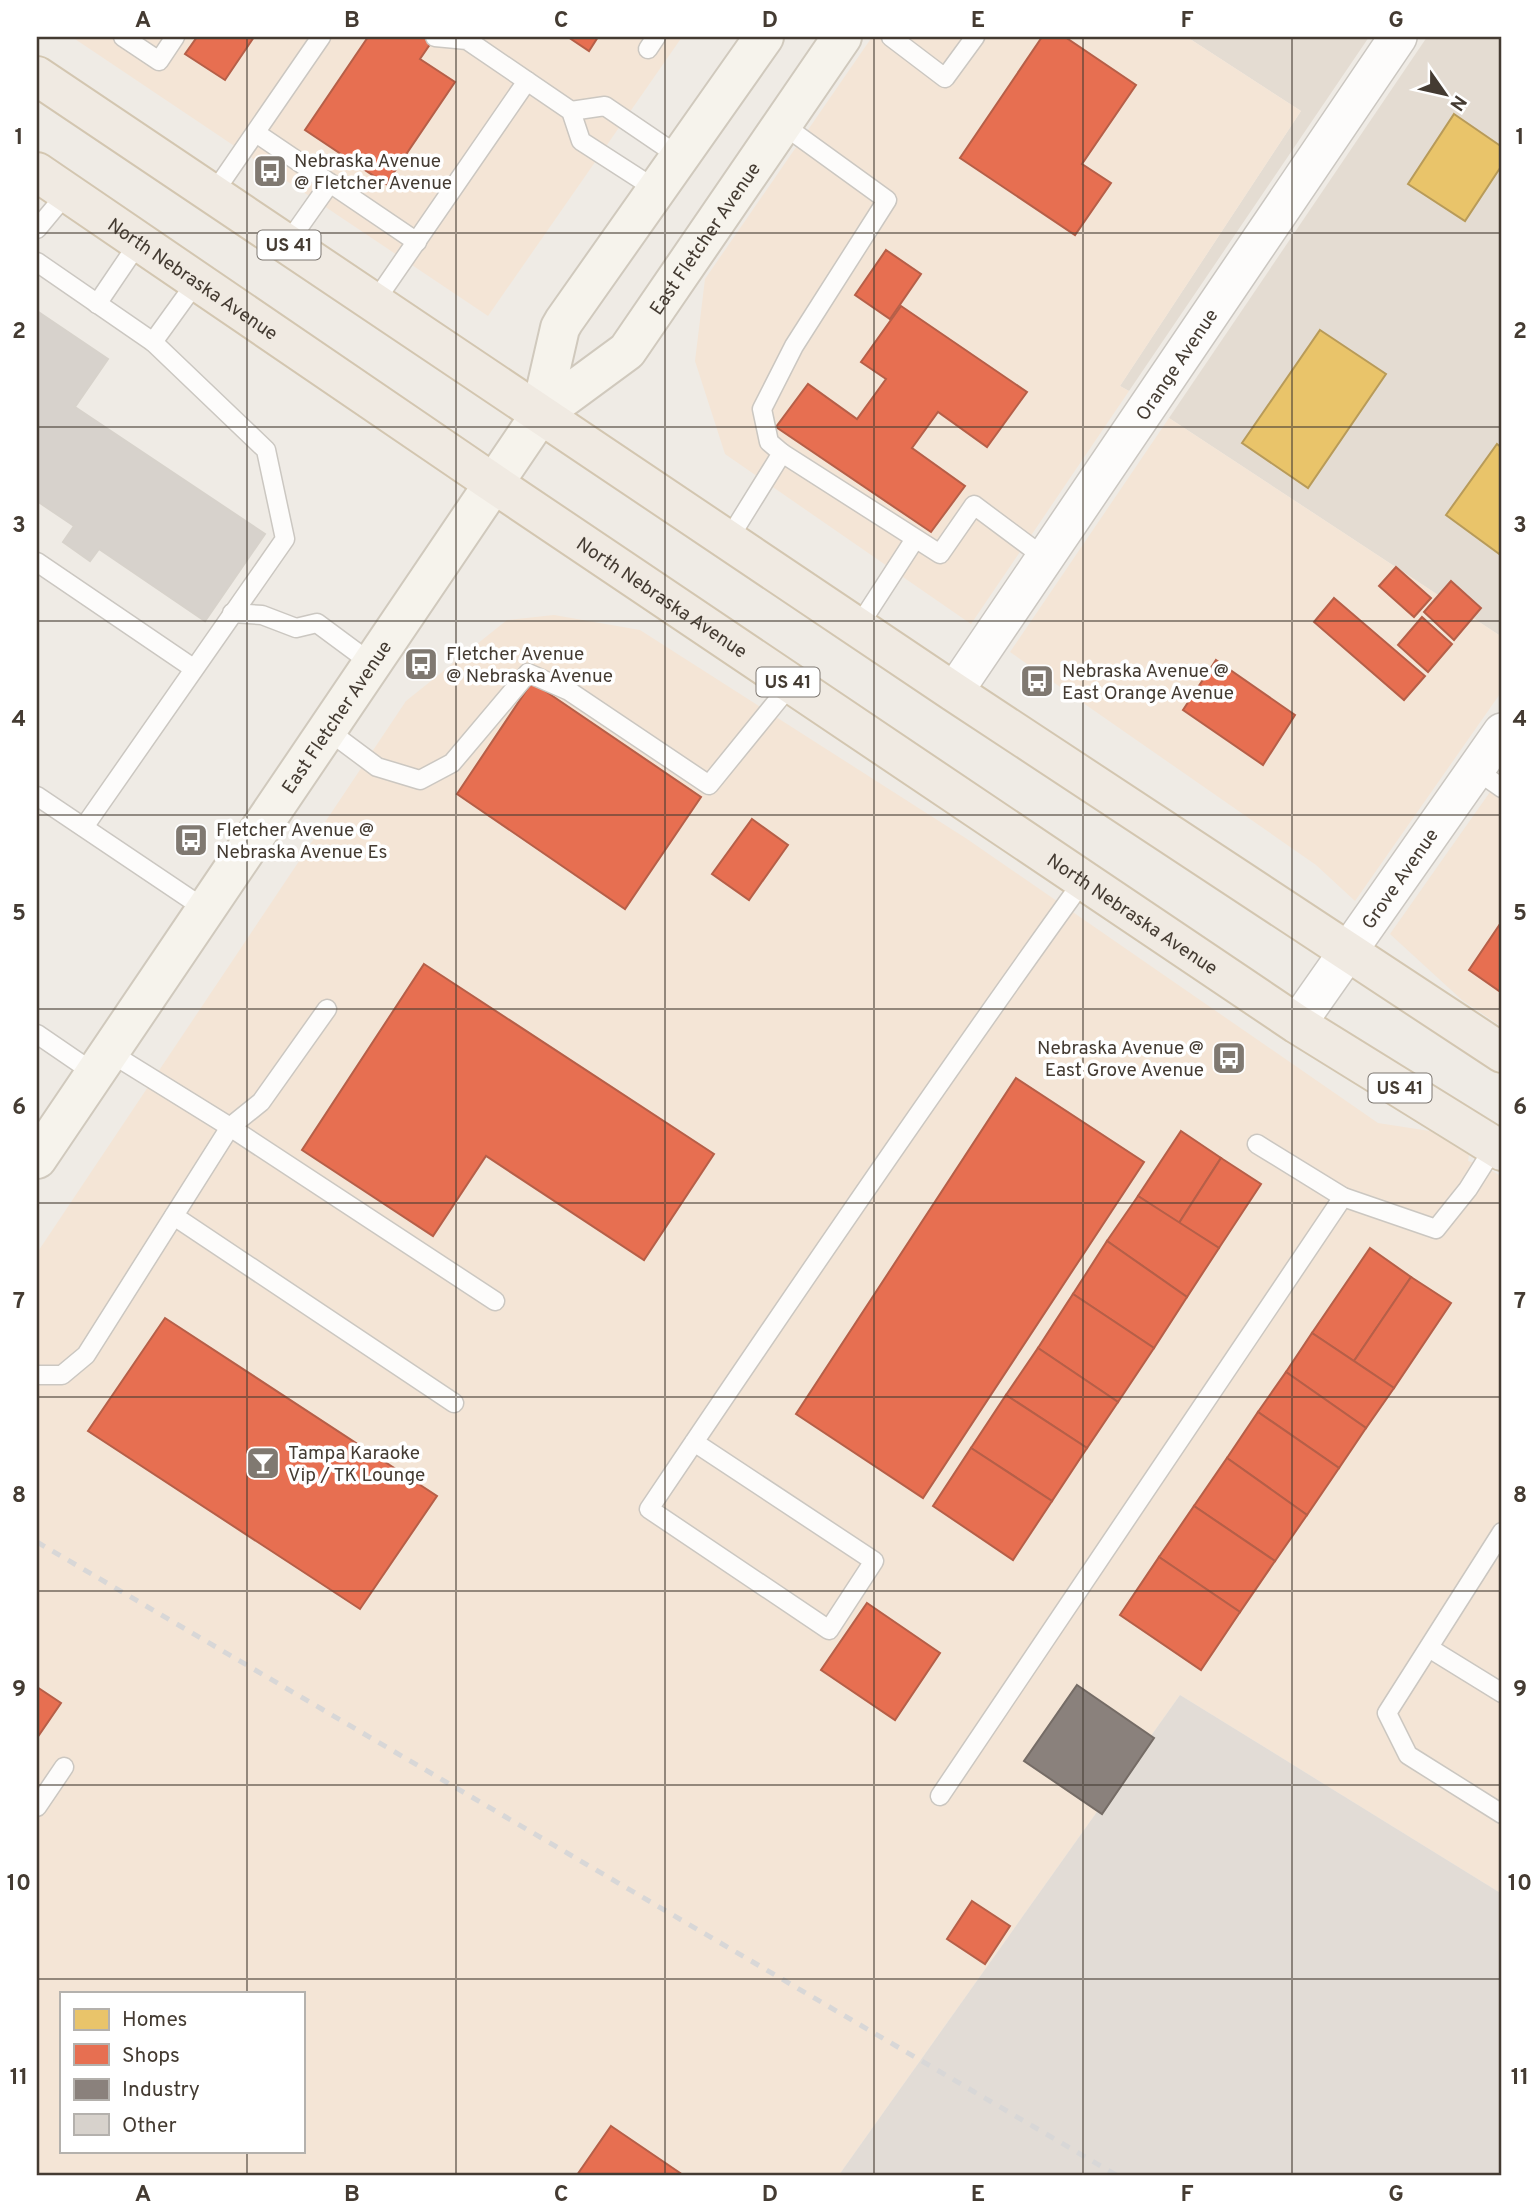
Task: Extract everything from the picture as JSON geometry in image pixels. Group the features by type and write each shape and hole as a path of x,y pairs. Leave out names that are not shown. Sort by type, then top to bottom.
{"main road":[{"name":"East Fletcher Avenue","path":"540,415 560,328 764,37"},
{"name":"East Fletcher Avenue","path":"37,1159 540,415 627,351 842,37"},
{"name":"US 41","path":"37,76 954,692 1502,1053"},
{"name":"North Nebraska Avenue","path":"52,183 1297,1024 1500,1149"}],"street":[{"name":"Orange Avenue","path":"954,692 1398,37"},
{"name":"Grove Avenue","path":"1297,1024 1348,952 1489,779 1502,732"}],"lane":[{"path":"123,37 159,61 175,37"},
{"path":"214,194 321,37"},
{"path":"435,37 467,38 571,111 581,141 657,190"},
{"path":"891,37 945,78 975,37"},
{"path":"374,303 527,81"},
{"path":"571,111 605,106 680,157"},
{"path":"782,124 887,200 794,346 762,409 769,442 940,554 974,505 1045,558"},
{"path":"256,133 417,242"},
{"path":"37,229 52,183"},
{"path":"287,244 330,183"},
{"path":"97,304 139,242"},
{"path":"37,262 153,342 266,450 285,539 84,827"},
{"path":"153,342 197,281"},
{"path":"728,540 782,453"},
{"path":"858,627 915,538"},
{"path":"37,562 193,668"},
{"path":"232,613 262,615 296,628 317,623 372,663"},
{"path":"326,729 377,767 421,780 452,763 528,673 569,691 709,785 791,684"},
{"path":"37,796 205,909"},
{"path":"694,1442 874,1560 829,1630 649,1509 694,1442 948,1072 1083,881"},
{"path":"37,1375 62,1375 86,1354 230,1127 261,1102 327,1009"},
{"path":"37,1034 230,1127 495,1301"},
{"path":"1257,1144 1343,1197 1436,1229 1500,1149"},
{"path":"940,1796 1343,1197"},
{"path":"174,1216 454,1403"},
{"path":"1502,1532 1387,1713 1408,1755 1502,1814"},
{"path":"1429,1648 1502,1693"},
{"path":"37,1807 64,1767"}],"shaded area":[{"path":"72,37 682,37 488,316"},
{"path":"872,37 1187,37 1301,111 1120,386 1129,391 971,624 725,454 695,361 705,279"},
{"path":"1187,37 1369,37 1129,391 1120,386 1301,111"},
{"path":"1427,37 1502,37 1502,637 1169,418"},
{"path":"1169,418 1502,637 1502,691 1355,901 1316,865 1010,652"},
{"path":"554,615 640,630 967,839 1378,1123 1430,1131 1469,1155 1468,1161 1486,1167 1502,1177 1502,1894 1180,1695 839,2175 37,2175 37,1253 406,701 507,620"},
{"path":"1502,775 1502,1027 1462,1000 1390,934"},
{"path":"1180,1695 1502,1894 1502,2175 839,2175"}],"building: Homes":[{"path":"1454,114 1502,147 1502,165 1465,221 1408,184"},
{"path":"1320,330 1386,374 1308,488 1242,443"},
{"path":"1497,444 1502,448 1502,556 1446,515"}],"building: Shops":[{"path":"197,37 254,37 225,80 185,54"},
{"path":"368,37 435,37 420,59 455,82 386,184 305,130"},
{"path":"568,37 598,37 589,51"},
{"path":"1042,37 1065,37 1136,85 1082,164 1111,183 1075,235 960,158"},
{"path":"886,250 921,274 890,319 855,295"},
{"path":"901,306 1027,392 987,447 938,412 912,448 965,486 931,532 776,427 808,384 857,419 886,379 861,362"},
{"path":"1396,567 1431,598 1414,617 1379,586"},
{"path":"1451,581 1481,608 1454,640 1424,612"},
{"path":"1334,598 1425,676 1404,700 1314,622"},
{"path":"1422,617 1452,644 1428,672 1398,645"},
{"path":"1216,660 1295,715 1263,765 1183,710"},
{"path":"532,682 701,797 625,909 457,794"},
{"path":"752,819 788,845 749,900 712,874"},
{"path":"1502,921 1502,993 1469,970"},
{"path":"424,964 714,1154 644,1260 486,1156 433,1236 302,1150"},
{"path":"1016,1078 1144,1162 923,1498 796,1414"},
{"path":"1181,1131 1221,1158 1179,1223 1138,1196"},
{"path":"1221,1158 1261,1184 1219,1248 1179,1223"},
{"path":"1138,1196 1219,1248 1187,1297 1107,1241"},
{"path":"1107,1241 1187,1297 1154,1348 1073,1294"},
{"path":"1370,1248 1411,1277 1354,1361 1312,1333"},
{"path":"1411,1277 1451,1303 1394,1388 1354,1361"},
{"path":"1073,1294 1154,1348 1118,1402 1038,1348"},
{"name":"Tampa Karaoke Vip / TK Lounge","path":"165,1318 437,1496 360,1609 88,1431"},
{"path":"1312,1333 1394,1388 1366,1428 1286,1372"},
{"path":"1038,1348 1118,1402 1087,1448 1006,1395"},
{"path":"1286,1372 1366,1428 1339,1468 1258,1412"},
{"path":"1006,1395 1087,1448 1052,1501 971,1448"},
{"path":"1258,1412 1339,1468 1307,1515 1227,1458"},
{"path":"971,1448 1052,1501 1013,1560 933,1506"},
{"path":"1227,1458 1307,1515 1275,1561 1194,1506"},
{"path":"1194,1506 1275,1561 1240,1612 1159,1557"},
{"path":"1159,1557 1240,1612 1201,1670 1120,1615"},
{"path":"867,1603 940,1653 895,1720 821,1670"},
{"path":"37,1687 61,1703 37,1738"},
{"path":"972,1901 1010,1926 985,1964 947,1939"},
{"path":"611,2126 683,2175 577,2175"}],"building: Industry":[{"path":"1077,1685 1154,1738 1102,1814 1024,1761"}],"building: Other":[{"path":"37,311 108,359 75,407 265,534 205,621 99,549 90,561 63,542 74,526 37,501"}],"railway":[{"path":"37,1542 1116,2175"}],"place":[{"name":"Nebraska Avenue @ Fletcher Avenue","path":"270,171"},
{"name":"Fletcher Avenue @ Nebraska Avenue","path":"421,664"},
{"name":"Nebraska Avenue @ East Orange Avenue","path":"1037,681"},
{"name":"Fletcher Avenue @ Nebraska Avenue Es","path":"191,840"},
{"name":"Nebraska Avenue @ East Grove Avenue","path":"1229,1058"},
{"name":"Tampa Karaoke Vip / TK Lounge","path":"263,1463"}]}
